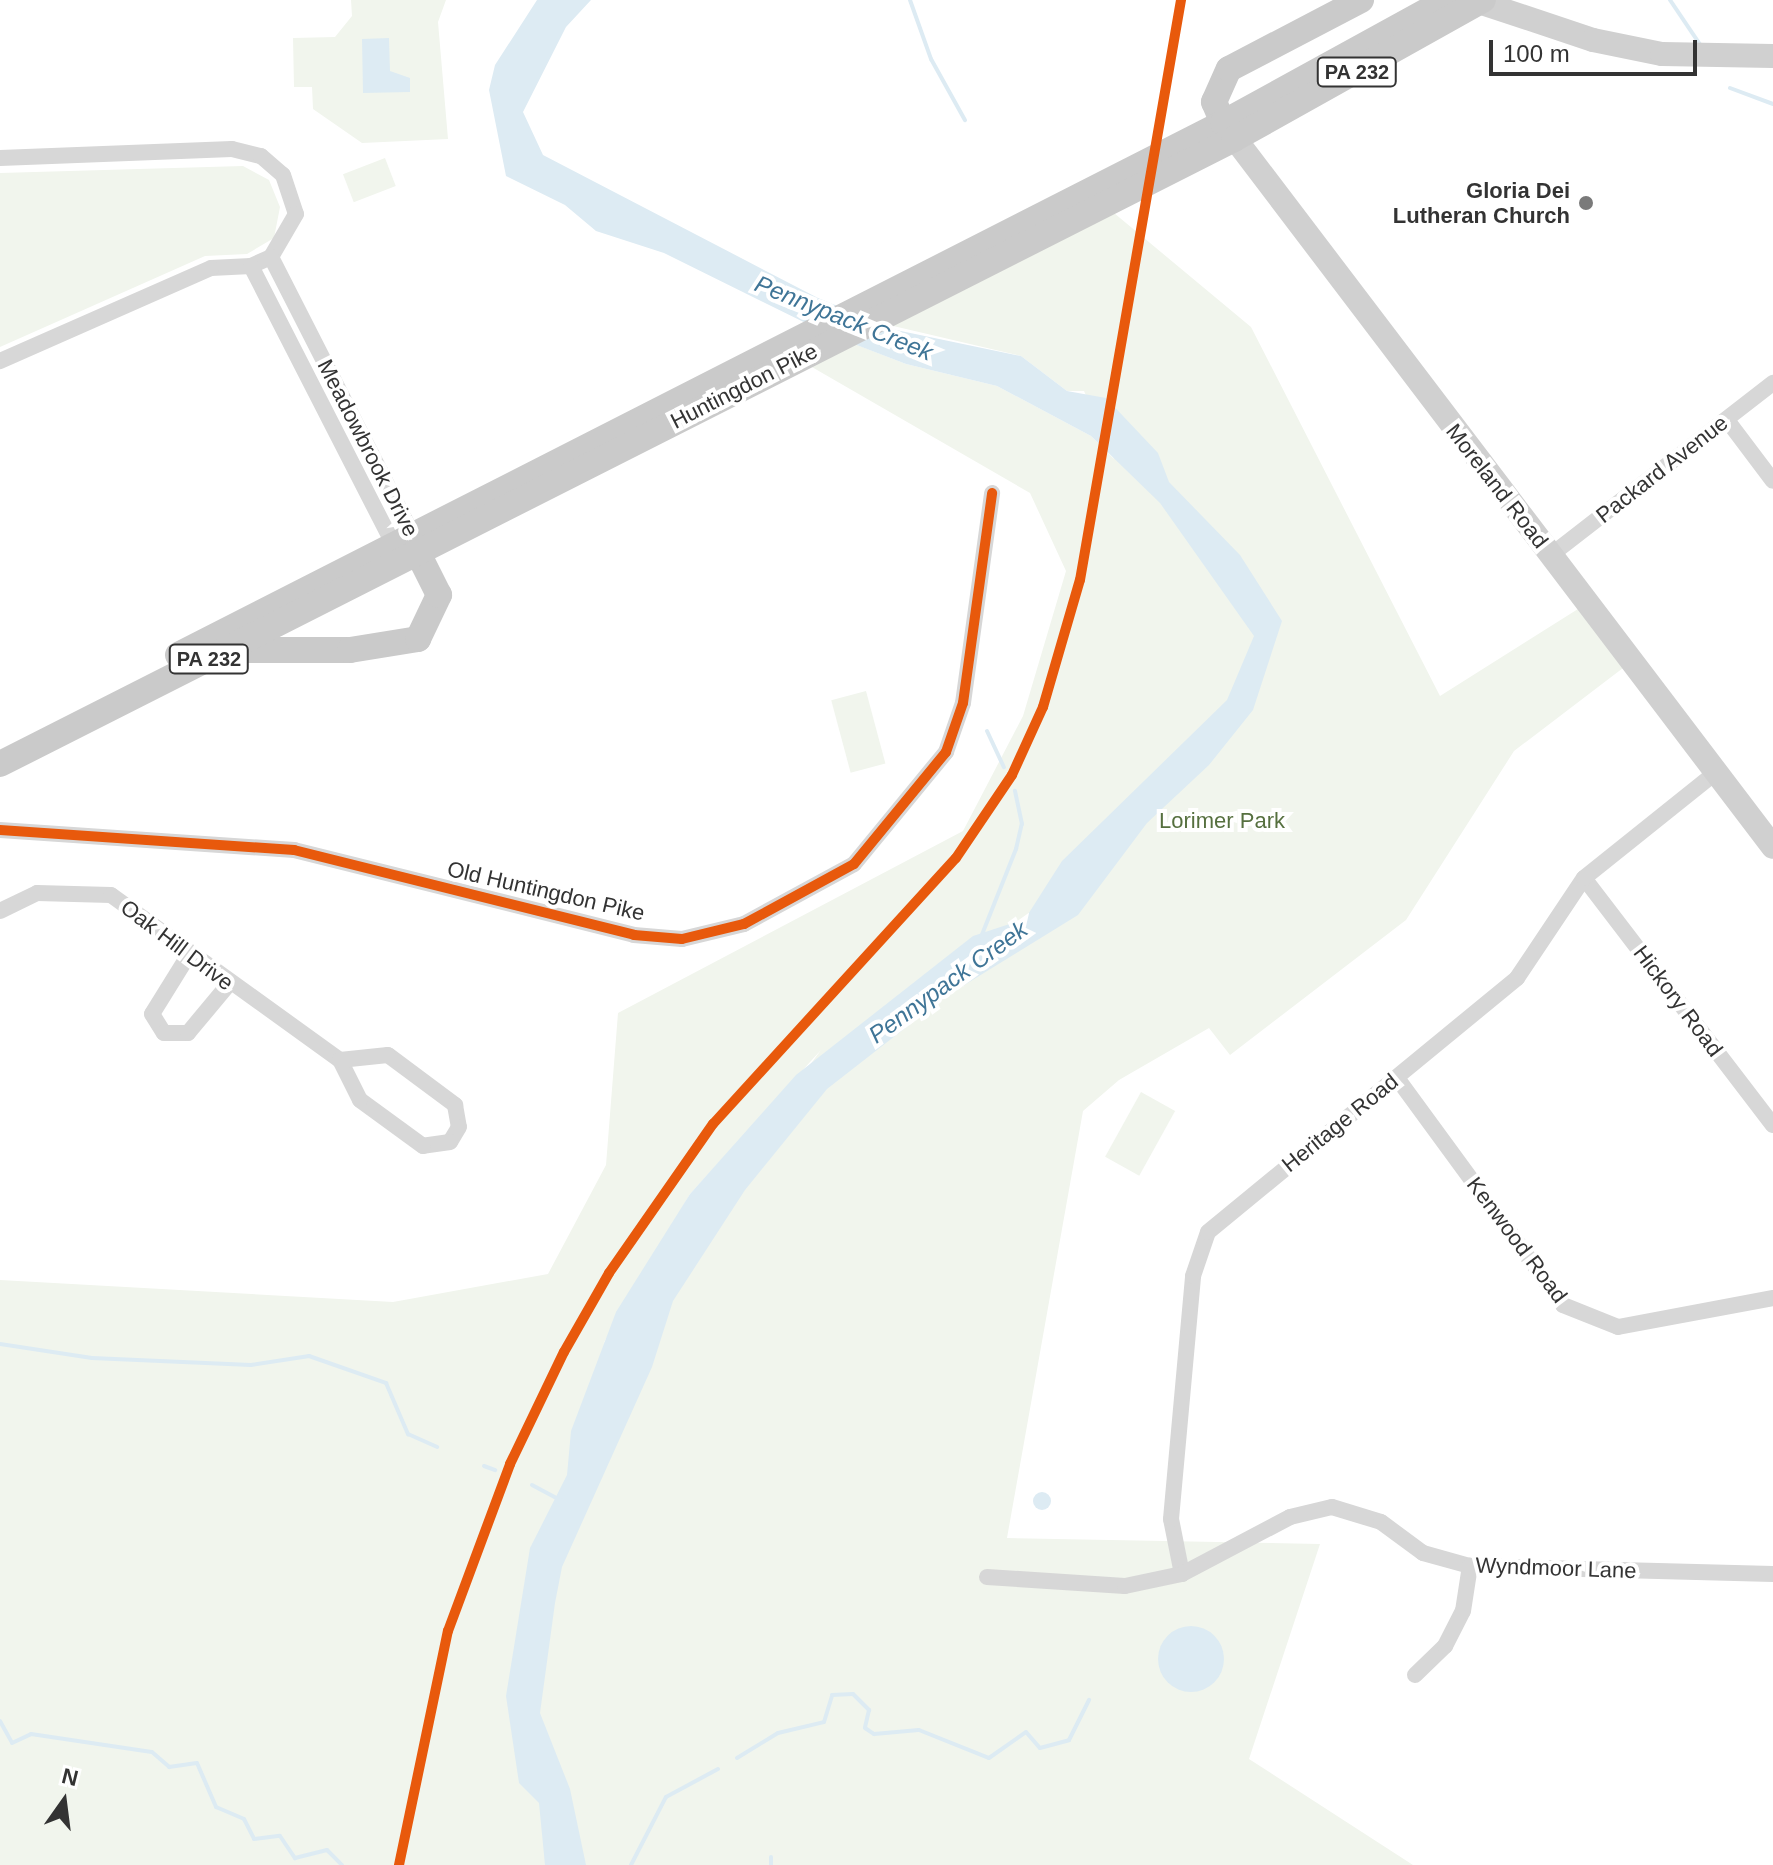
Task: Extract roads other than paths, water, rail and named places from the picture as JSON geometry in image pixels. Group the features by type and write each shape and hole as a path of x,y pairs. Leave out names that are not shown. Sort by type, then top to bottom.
{"main road":[{"path":"1229,131 1214,102 1229,69 1361,0"},
{"name":"Huntingdon Pike","path":"1229,131 1447,0"},
{"name":"Huntingdon Pike","path":"0,746 408,542 907,282 1229,131 1478,1"},
{"name":"Huntingdon Pike","path":"0,764 227,650 408,542 817,349 933,290 1117,185"},
{"path":"227,650 350,650 418,639 439,595 408,542"}],"street":[{"path":"1478,1 1662,54 1773,56"},
{"name":"Moreland Road","path":"1229,131 1773,847"},
{"path":"0,158 232,149 261,156 283,175 296,214 291,234 271,257 251,266 211,268 0,361"},
{"name":"Meadowbrook Drive","path":"271,257 408,542"},
{"name":"Meadowbrook Drive","path":"251,266 408,542"},
{"name":"Packard Avenue","path":"1551,555 1773,383"},
{"path":"1727,420 1773,481"},
{"name":"Old Huntingdon Pike","path":"0,830 294,850 634,935 682,939 744,924 854,864 946,752 963,703 992,493"},
{"name":"Heritage Road","path":"1182,1574 1171,1519 1197,1254 1220,1218 1517,978 1584,878 1715,773"},
{"name":"Hickory Road","path":"1584,878 1773,1125"},
{"name":"Oak Hill Drive","path":"0,911 37,893 111,895 228,985 340,1060 366,1107 418,1144 439,1147 455,1136 455,1105 396,1058 340,1060"},
{"path":"188,956 152,1014 164,1033 188,1033 228,985"},
{"name":"Kenwood Road","path":"1397,1078 1563,1305 1618,1327 1773,1298"},
{"name":"Wyndmoor Lane","path":"987,1577 1125,1586 1182,1574 1290,1517 1332,1507 1381,1522 1423,1553 1470,1566 1773,1574"},
{"path":"1415,1675 1457,1623 1470,1566"}],"water":[{"name":"Pennypack Creek","path":"537,0 591,0 566,27 523,112 543,155 818,298 896,330 1021,356 1067,391 1106,398 1158,453 1169,482 1240,555 1282,621 1253,710 1209,765 1147,823 1078,915 945,997 827,1089 745,1190 673,1301 652,1367 562,1567 555,1603 540,1713 570,1789 586,1865 545,1865 539,1803 519,1783 506,1696 530,1548 567,1475 571,1431 616,1312 690,1194 796,1075 973,936 1025,919 1062,861 1227,700 1254,636 1160,503 1091,436 997,386 906,364 828,334 664,253 596,231 565,205 506,176 489,90 495,65"},
{"path":"389,38 390,71 410,78 410,92 363,93 362,39"},
{"path":"1038,1492 1046,1492 1051,1501 1049,1508 1038,1510 1033,1505 1033,1497"},
{"path":"1191,1626 1204,1629 1214,1636 1221,1646 1224,1659 1221,1672 1214,1682 1204,1689 1191,1692 1178,1689 1168,1682 1161,1672 1158,1659 1161,1646 1168,1636 1178,1629"}],"waterway":[{"path":"910,0 931,59 965,120"},
{"path":"1670,0 1701,46"},
{"path":"1730,88 1773,104"},
{"path":"987,731 1004,767"},
{"name":"Pennypack Creek","path":"981,937 1016,849 1022,824 1015,791"},
{"path":"0,1344 92,1358 251,1365 309,1356 386,1383 408,1434 437,1447"},
{"path":"484,1466 495,1470"},
{"path":"532,1485 562,1501"},
{"path":"737,1758 778,1733 824,1722 832,1695 853,1694 869,1710 865,1728 874,1734 919,1730 989,1758 1026,1732 1040,1748 1069,1740 1089,1700"},
{"path":"0,1721 12,1743 31,1734 152,1752 169,1767 197,1763 216,1807 244,1819 254,1839 280,1836 295,1858 327,1850 342,1865"},
{"path":"631,1865 666,1797 718,1769"},
{"path":"771,1857 771,1865"}],"place":[{"name":"Gloria Dei Lutheran Church","path":"1586,203"}],"park label":[{"name":"Lorimer Park","path":"1222,821"}]}
